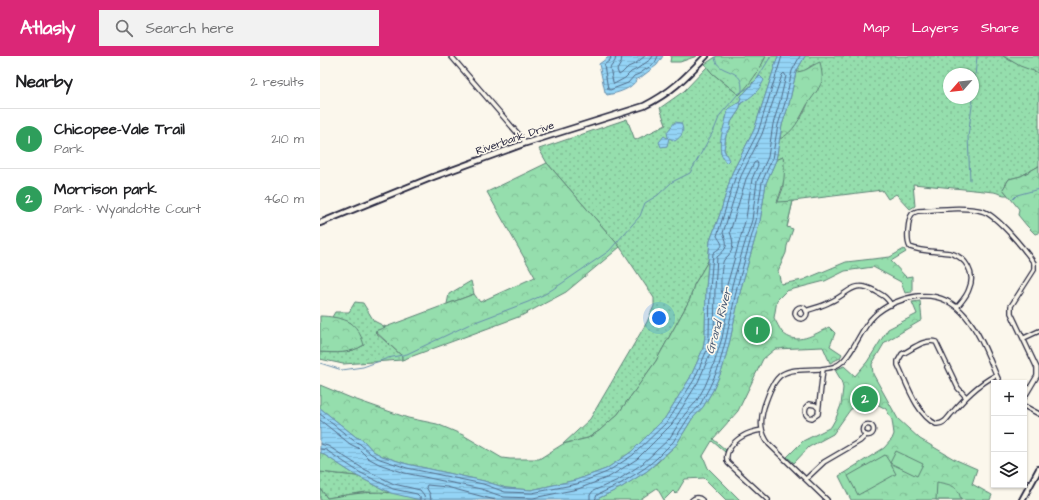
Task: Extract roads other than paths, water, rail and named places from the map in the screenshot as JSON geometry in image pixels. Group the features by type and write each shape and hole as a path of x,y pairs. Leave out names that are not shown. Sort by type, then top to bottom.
{"street":[{"path":"451,56 526,143"},
{"name":"Riverbank Drive","path":"320,223 435,176 526,143 650,103 660,98 682,82 706,56"},
{"path":"957,307 969,292 972,279 970,270 963,260 952,254 910,246 908,238 910,220 914,212 971,209 984,212 998,221 1032,260 1035,266 1034,270 1011,306 1011,313 1036,364 1038,372 1027,392"},
{"path":"806,311 830,302 859,286 868,287 884,296 891,305"},
{"path":"827,500 765,439 762,430 762,416 772,386 784,372 793,369 823,369 833,367 843,361 874,316 891,305 908,298 928,296 949,302 967,316 974,327 998,380"},
{"path":"1024,338 1039,331"},
{"path":"966,397 958,388 936,342 932,340 926,342 902,354 899,358 898,365 918,406 933,423 939,425 944,422 966,397 981,384 996,375"},
{"path":"818,408 815,405 810,404 806,407 805,413 809,417 815,417 818,414 823,369"},
{"path":"1027,408 1039,414"},
{"path":"762,430 742,436 728,452 726,457 728,463 768,500"},
{"path":"806,479 824,462 860,441 866,435"},
{"path":"1022,500 1039,469"},
{"path":"692,500 698,497 702,500"}],"water":[{"path":"610,56 663,56 657,65 637,79 628,88 620,92 607,95 599,64"},
{"name":"Grand River","path":"778,56 805,56 796,72 789,104 782,125 776,160 766,183 760,221 741,288 722,370 703,407 692,419 676,445 647,471 622,487 595,500 420,500 391,493 357,476 320,452 320,408 356,437 363,440 373,451 382,456 407,464 484,481 506,488 531,490 576,480 606,469 631,452 665,418 690,378 703,349 710,241 720,214 732,173 754,130"},
{"path":"760,76 764,80 760,87 752,96 741,103 739,110 731,122 730,130 726,135 724,150 729,160 726,163 722,156 720,143 728,109 740,102 741,96"},
{"path":"675,122 681,123 683,131 681,135 675,141 669,138 667,146 661,147 659,142 664,136 667,138 668,137 667,132"}],"waterway":[{"path":"715,56 718,65 738,77 741,82 742,91"},
{"path":"757,79 771,56"},
{"path":"976,68 977,56"},
{"path":"320,363 342,370 363,367 388,358 407,354 470,324 528,302 561,284 609,251 640,216 645,203 658,195 672,182 690,173 714,130 720,115 738,94 751,86"},
{"path":"970,180 968,137 972,104"},
{"path":"1013,199 1017,195 1039,189"}],"place":[{"name":"Chicopee-Vale Trail","path":"757,330"},
{"name":"Morrison park","path":"865,399"}]}
